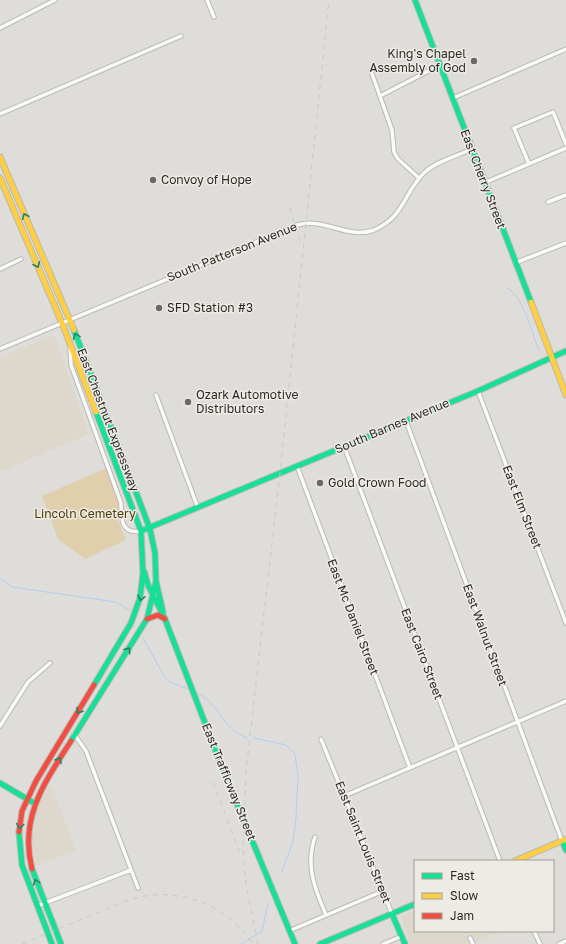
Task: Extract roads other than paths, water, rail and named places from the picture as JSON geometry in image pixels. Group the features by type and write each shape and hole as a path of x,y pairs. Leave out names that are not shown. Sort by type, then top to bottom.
{"main road":[{"name":"East Cherry Street","path":"415,0 552,357 556,374 565,393"},
{"name":"East Chestnut Expressway","path":"0,157 70,320 150,529 155,553 156,581 147,619 74,734 34,803 28,830 29,861 61,944"},
{"name":"East Chestnut Expressway","path":"0,178 62,323 141,531 144,571 139,606 127,632 27,799 20,827 19,848 22,865 52,944"},
{"name":"South Barnes Avenue","path":"141,531 150,529 566,352"},
{"name":"East Trafficway Street","path":"144,571 196,697 227,780 295,944"},
{"name":"East Trafficway Street","path":"156,581 165,619"},
{"path":"147,619 158,615 165,619"},
{"path":"0,783 34,803"},
{"path":"517,860 564,840"},
{"name":"East Walnut Street","path":"564,840 566,850"},
{"path":"320,944 414,904"},
{"name":"East Saint Louis Street","path":"392,914 405,944"}],"street":[{"path":"0,28 26,13 56,0"},
{"path":"207,0 214,17"},
{"path":"0,114 181,36"},
{"path":"453,98 566,49"},
{"path":"380,96 440,65"},
{"path":"371,71 392,130 394,152 398,159 419,178"},
{"path":"529,164 514,128 553,112 566,144"},
{"path":"484,183 566,148"},
{"name":"South Patterson Avenue","path":"0,349 306,222 328,225 348,232 361,233 372,230 394,217 419,178 434,166 472,149"},
{"path":"548,202 566,195"},
{"path":"515,263 566,243"},
{"path":"0,269 21,259"},
{"path":"69,342 71,365 121,503 124,524 127,530 133,533 141,531"},
{"name":"East Elm Street","path":"478,390 566,623"},
{"path":"156,395 198,508"},
{"name":"East Walnut Street","path":"406,421 517,722 564,840"},
{"name":"East Cairo Street","path":"344,446 500,860"},
{"name":"East Mc Daniel Street","path":"296,466 410,768"},
{"path":"0,726 28,682 50,663"},
{"path":"344,796 566,701"},
{"path":"74,734 86,751 138,888"},
{"name":"East Saint Louis Street","path":"321,739 392,914"},
{"path":"315,837 311,850 312,877 326,915"},
{"path":"37,906 131,870"},
{"path":"289,931 383,891"},
{"path":"534,932 540,944"},
{"path":"383,944 402,936"},
{"path":"470,938 473,944"},
{"path":"559,944 566,941"}],"waterway":[{"path":"507,288 512,292 522,306 538,348 541,351"},
{"path":"0,578 12,587 116,602 131,611"},
{"path":"143,638 168,681 190,690"},
{"path":"196,693 212,704 233,730 247,738"},
{"path":"254,738 286,745 295,754 298,777 296,818 293,842 282,871"},
{"path":"241,944 262,931 268,904"}],"railway":[{"path":"258,944 246,884 243,849 246,771 280,473 329,0"},
{"path":"290,208 301,244"},
{"path":"213,782 240,854"},
{"path":"22,944 126,901 144,896 162,895 179,896 197,900 213,907 228,917 241,929 253,944"}],"place":[{"name":"King's Chapel Assembly of God","path":"474,61"},
{"name":"Convoy of Hope","path":"153,180"},
{"name":"SFD Station #3","path":"159,308"},
{"name":"Ozark Automotive Distributors","path":"188,402"},
{"name":"Gold Crown Food","path":"320,483"}],"park label":[{"name":"Lincoln Cemetery","path":"85,514"}]}
